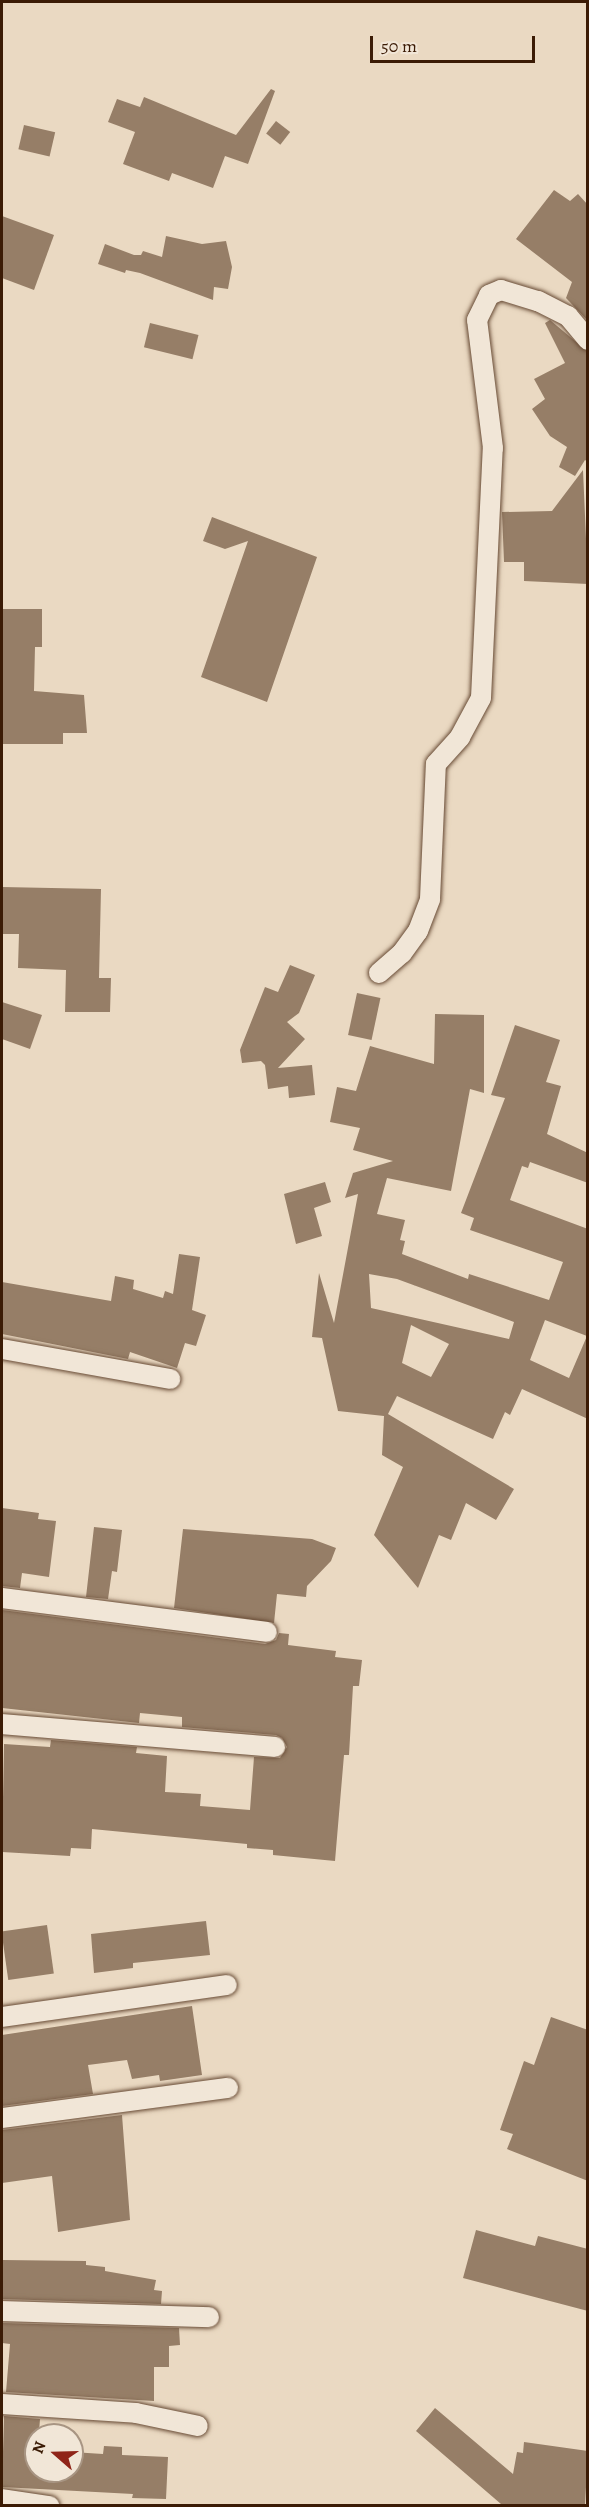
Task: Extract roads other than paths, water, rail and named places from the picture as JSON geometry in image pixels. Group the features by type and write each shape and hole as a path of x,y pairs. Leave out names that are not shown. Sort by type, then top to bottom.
{"street":[{"path":"379,973 402,953 418,931 430,898 436,764 460,737 481,698 493,448 477,320 489,295 501,290 538,301 568,316 588,340"},
{"path":"2,1349 170,1379"},
{"path":"2,1598 267,1632"},
{"path":"2,1724 275,1747"},
{"path":"2,2018 226,1985"},
{"path":"2,2118 228,2088"},
{"path":"2,2311 209,2317"},
{"path":"2,2404 136,2413 198,2426"},
{"path":"2,2499 49,2505"}]}
